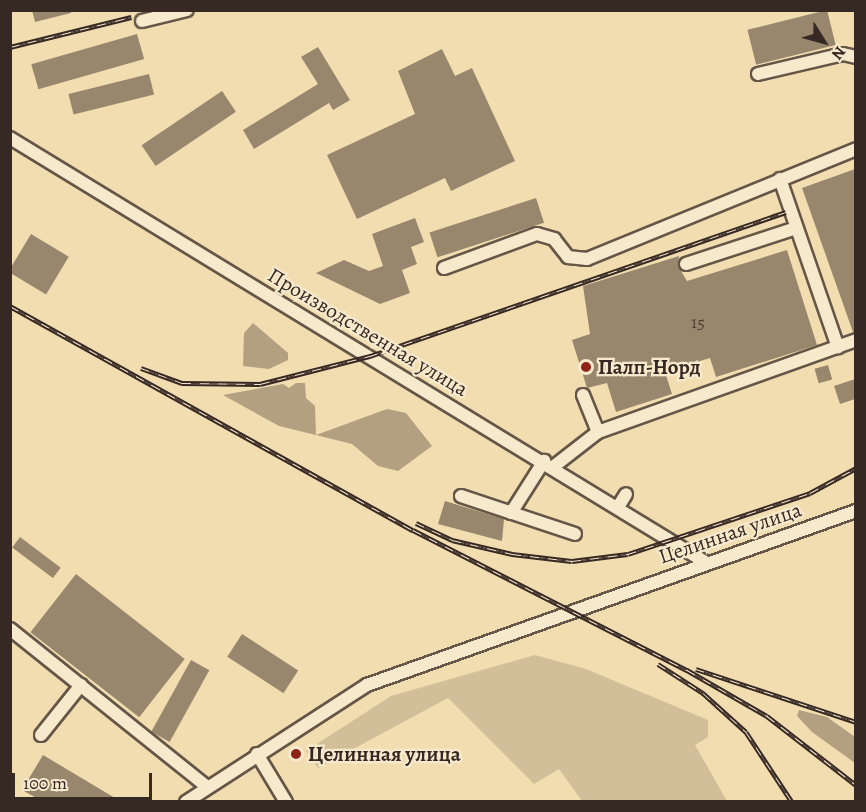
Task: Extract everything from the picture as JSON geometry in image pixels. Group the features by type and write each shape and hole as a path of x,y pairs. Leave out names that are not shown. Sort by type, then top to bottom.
{"street":[{"path":"142,21 187,10"},
{"path":"758,74 843,54 855,57"},
{"name":"Производственная улица","path":"10,138 548,464 705,562"},
{"path":"444,268 537,234 554,240 568,257 587,259 855,149"},
{"path":"780,179 838,347"},
{"path":"686,264 796,228"},
{"path":"511,513 548,464 598,432 855,340"},
{"path":"583,395 598,432"},
{"path":"618,507 626,494"},
{"path":"461,496 575,534"},
{"name":"Целинная улица","path":"186,801 367,685 705,562 855,511"},
{"path":"10,629 207,787"},
{"path":"41,735 81,685"},
{"path":"257,754 286,801"}],"shaded area":[{"path":"253,323 288,353 288,360 269,369 243,366 244,333"},
{"path":"296,383 305,383 306,398 315,406 316,435 387,409 406,413 432,446 398,471 378,466 352,444 279,426 223,395 283,384 289,388"},
{"path":"535,655 586,669 708,720 708,737 695,745 727,801 582,801 559,769 534,784 448,698 318,768 306,751 391,696"},
{"path":"799,710 827,717 855,737 855,763 812,732 797,716"}],"building":[{"path":"32,10 71,10 71,13 35,22"},
{"path":"827,10 836,45 756,65 747,30"},
{"path":"137,34 144,59 38,89 31,64"},
{"path":"318,47 350,100 333,110 329,103 254,149 243,130 318,84 301,57"},
{"path":"442,49 455,76 472,68 515,161 451,191 445,178 357,219 327,155 415,114 398,71"},
{"path":"149,74 154,94 74,114 68,94"},
{"path":"222,91 236,112 156,166 142,145"},
{"path":"855,169 855,332 853,332 802,188"},
{"path":"536,198 544,223 438,257 429,233"},
{"path":"415,218 424,242 411,247 417,264 402,270 410,293 380,304 316,273 344,260 369,271 383,266 372,234"},
{"path":"31,234 69,257 46,294 10,273"},
{"path":"787,250 817,345 716,377 710,358 665,372 672,394 616,412 607,383 587,388 572,340 590,334 583,286 679,256 678,266 687,281"},
{"path":"828,365 832,379 819,383 815,369"},
{"path":"855,379 855,399 840,404 834,386"},
{"path":"445,501 504,519 502,541 438,524"},
{"path":"20,537 61,568 53,578 12,547"},
{"path":"76,574 185,659 139,717 30,632"},
{"path":"242,634 298,670 283,693 227,657"},
{"path":"191,660 209,670 170,742 151,732"},
{"path":"43,755 120,801 42,801 22,790"}],"railway":[{"path":"10,47 131,17"},
{"path":"141,368 182,383 260,384 370,356 786,212"},
{"path":"10,306 413,530 687,670 767,716 856,785"},
{"path":"416,523 452,540 512,554 572,561 628,554 810,493 856,468"},
{"path":"658,664 703,693 746,732 792,802"},
{"path":"696,669 856,722"}],"place":[{"name":"Палп-Норд","path":"586,367"},
{"name":"Целинная улица","path":"296,754"}]}
